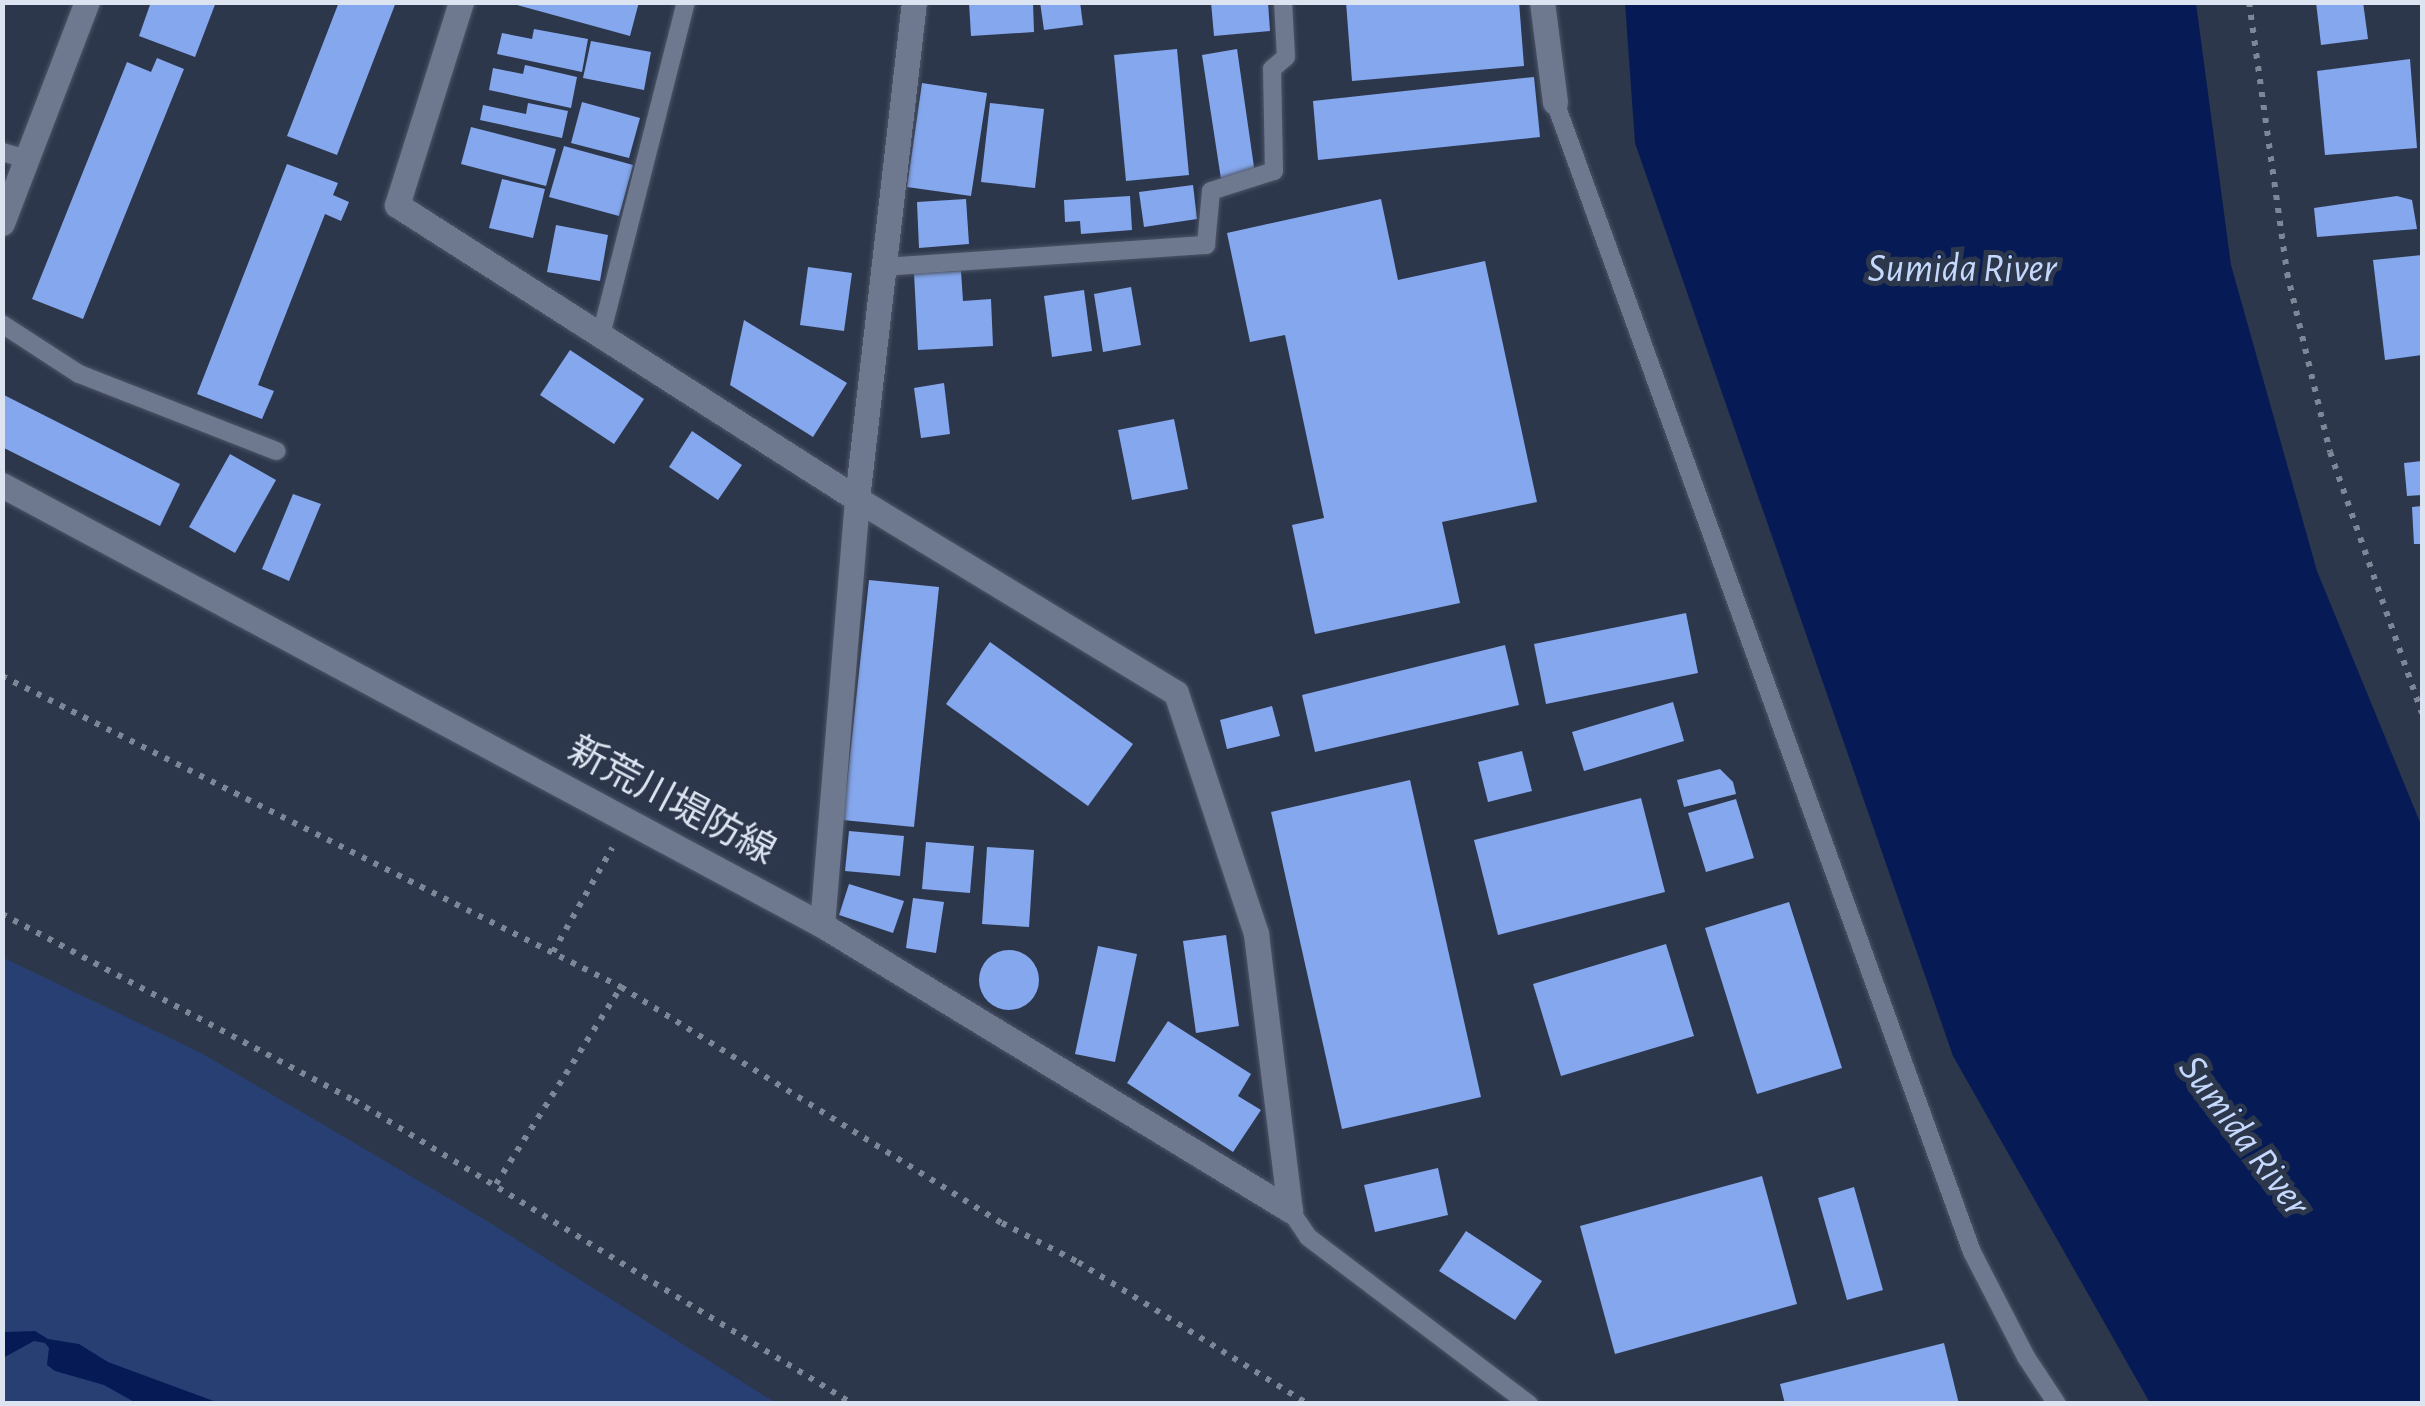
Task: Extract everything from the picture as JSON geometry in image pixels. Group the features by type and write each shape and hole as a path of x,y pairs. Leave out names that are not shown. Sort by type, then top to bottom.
{"street":[{"path":"2,223 15,156 87,2"},
{"path":"461,2 397,204 857,499 1176,693 1256,934 1290,1210"},
{"path":"822,925 857,499 914,2"},
{"path":"1542,2 1554,102"},
{"name":"新荒川堤防線","path":"2,485 822,925 1290,1210"}],"lane":[{"path":"601,335 686,2"},
{"path":"883,267 1206,245 1211,192 1274,171 1272,69 1286,57 1283,2"},
{"path":"1554,102 1972,1252 2026,1357 2057,1404"},
{"path":"2,324 79,374 277,452"},
{"path":"1290,1210 1308,1237 1529,1404"}],"path":[{"path":"2249,2 2287,272 2330,452 2422,712"},
{"path":"2,676 621,986 1002,1222 1078,1262 1308,1404"},
{"path":"553,952 627,820"},
{"path":"2,914 354,1100 853,1404"},
{"path":"496,1184 621,986"}],"shaded area":[{"path":"2,957 203,1054 482,1218 776,1403 3,1403"}],"water":[{"name":"Sumida River","path":"1625,3 2196,3 2231,265 2317,571 2422,827 2422,1403 2150,1403 1953,1056 1635,143"},
{"path":"35,1331 48,1339 79,1344 108,1362 219,1403 136,1403 104,1385 55,1371 47,1365 49,1348 45,1343 34,1341 3,1358 3,1332"}],"building":[{"path":"151,2 216,2 195,57 139,36"},
{"path":"339,2 396,2 337,155 287,136"},
{"path":"506,2 639,2 630,36"},
{"path":"969,2 1033,2 1034,32 971,36"},
{"path":"1040,2 1080,2 1083,25 1044,30"},
{"path":"1211,2 1268,2 1270,31 1214,36"},
{"path":"1346,2 1519,2 1524,66 1352,81"},
{"path":"2316,2 2363,2 2368,39 2321,45"},
{"path":"534,29 588,39 582,72 497,54 502,33 532,39"},
{"path":"591,41 651,52 644,90 583,78"},
{"path":"1177,49 1189,175 1126,181 1114,55"},
{"path":"1237,49 1255,174 1221,179 1202,55"},
{"path":"157,58 184,69 83,319 32,299 127,62 151,72"},
{"path":"2410,59 2417,148 2325,155 2317,71"},
{"path":"525,65 577,77 571,108 489,90 493,68 523,74"},
{"path":"1534,77 1540,137 1318,160 1313,101"},
{"path":"922,83 987,93 971,196 907,187"},
{"path":"582,102 640,118 629,158 571,143"},
{"path":"528,103 568,111 562,138 480,120 483,105 526,114"},
{"path":"990,103 1044,109 1035,188 981,182"},
{"path":"471,127 556,149 546,186 461,164"},
{"path":"564,146 633,165 619,216 549,197"},
{"path":"287,164 338,183 333,195 349,202 341,221 325,214 258,385 274,391 262,419 197,394"},
{"path":"502,179 545,189 533,238 489,228"},
{"path":"1193,185 1197,219 1144,227 1139,192"},
{"path":"1130,196 1132,230 1081,234 1080,221 1065,222 1064,200"},
{"path":"2397,196 2412,200 2417,229 2317,237 2314,208"},
{"path":"966,199 969,244 919,248 917,202"},
{"path":"1381,199 1398,280 1485,261 1537,502 1442,522 1460,603 1315,634 1292,525 1324,518 1285,335 1250,342 1227,233"},
{"path":"556,225 608,235 600,281 547,272"},
{"path":"2422,255 2422,355 2385,360 2373,260"},
{"path":"808,267 852,273 844,331 800,325"},
{"path":"961,271 963,301 991,299 993,346 918,350 914,273"},
{"path":"1131,287 1141,345 1103,352 1094,294"},
{"path":"1084,290 1092,351 1052,357 1044,296"},
{"path":"744,320 847,383 813,437 730,385"},
{"path":"570,350 644,399 614,444 540,395"},
{"path":"944,383 950,434 921,438 914,388"},
{"path":"2,394 180,484 160,526 2,447"},
{"path":"1174,419 1188,489 1132,500 1118,430"},
{"path":"692,431 742,465 718,500 669,467"},
{"path":"230,454 276,480 235,553 189,527"},
{"path":"2422,461 2422,495 2407,496 2404,463"},
{"path":"293,494 321,504 289,581 262,569"},
{"path":"2422,506 2422,544 2414,544 2412,507"},
{"path":"869,580 939,587 914,827 843,820"},
{"path":"1686,613 1698,673 1546,704 1534,644"},
{"path":"990,642 1133,744 1088,806 946,704"},
{"path":"1505,645 1519,705 1315,752 1302,695"},
{"path":"1673,702 1684,741 1584,771 1572,732"},
{"path":"1272,706 1280,736 1227,749 1220,720"},
{"path":"1522,751 1532,791 1488,802 1478,762"},
{"path":"1720,769 1733,782 1736,794 1684,807 1677,780"},
{"path":"1410,780 1481,1097 1342,1129 1271,812"},
{"path":"1641,798 1665,892 1498,935 1474,840"},
{"path":"1736,799 1754,858 1706,872 1688,813"},
{"path":"849,831 904,836 900,876 845,871"},
{"path":"926,842 974,846 970,893 922,889"},
{"path":"987,847 1034,850 1029,927 982,924"},
{"path":"849,884 904,901 893,933 839,915"},
{"path":"913,898 944,902 936,953 906,948"},
{"path":"1789,902 1842,1068 1757,1094 1705,928"},
{"path":"1226,935 1239,1026 1196,1033 1183,941"},
{"path":"1666,944 1694,1036 1561,1076 1533,984"},
{"path":"1098,946 1137,954 1115,1062 1075,1054"},
{"path":"1009,950 1030,959 1039,980 1030,1001 1009,1010 988,1001 979,980 988,959"},
{"path":"1168,1021 1251,1074 1238,1096 1261,1110 1233,1152 1127,1083"},
{"path":"1438,1168 1448,1215 1375,1232 1364,1185"},
{"path":"1762,1176 1797,1304 1615,1354 1580,1226"},
{"path":"1854,1187 1883,1290 1847,1300 1818,1198"},
{"path":"1466,1231 1542,1281 1515,1320 1439,1271"},
{"path":"1944,1343 1959,1404 1785,1404 1780,1384"}]}
